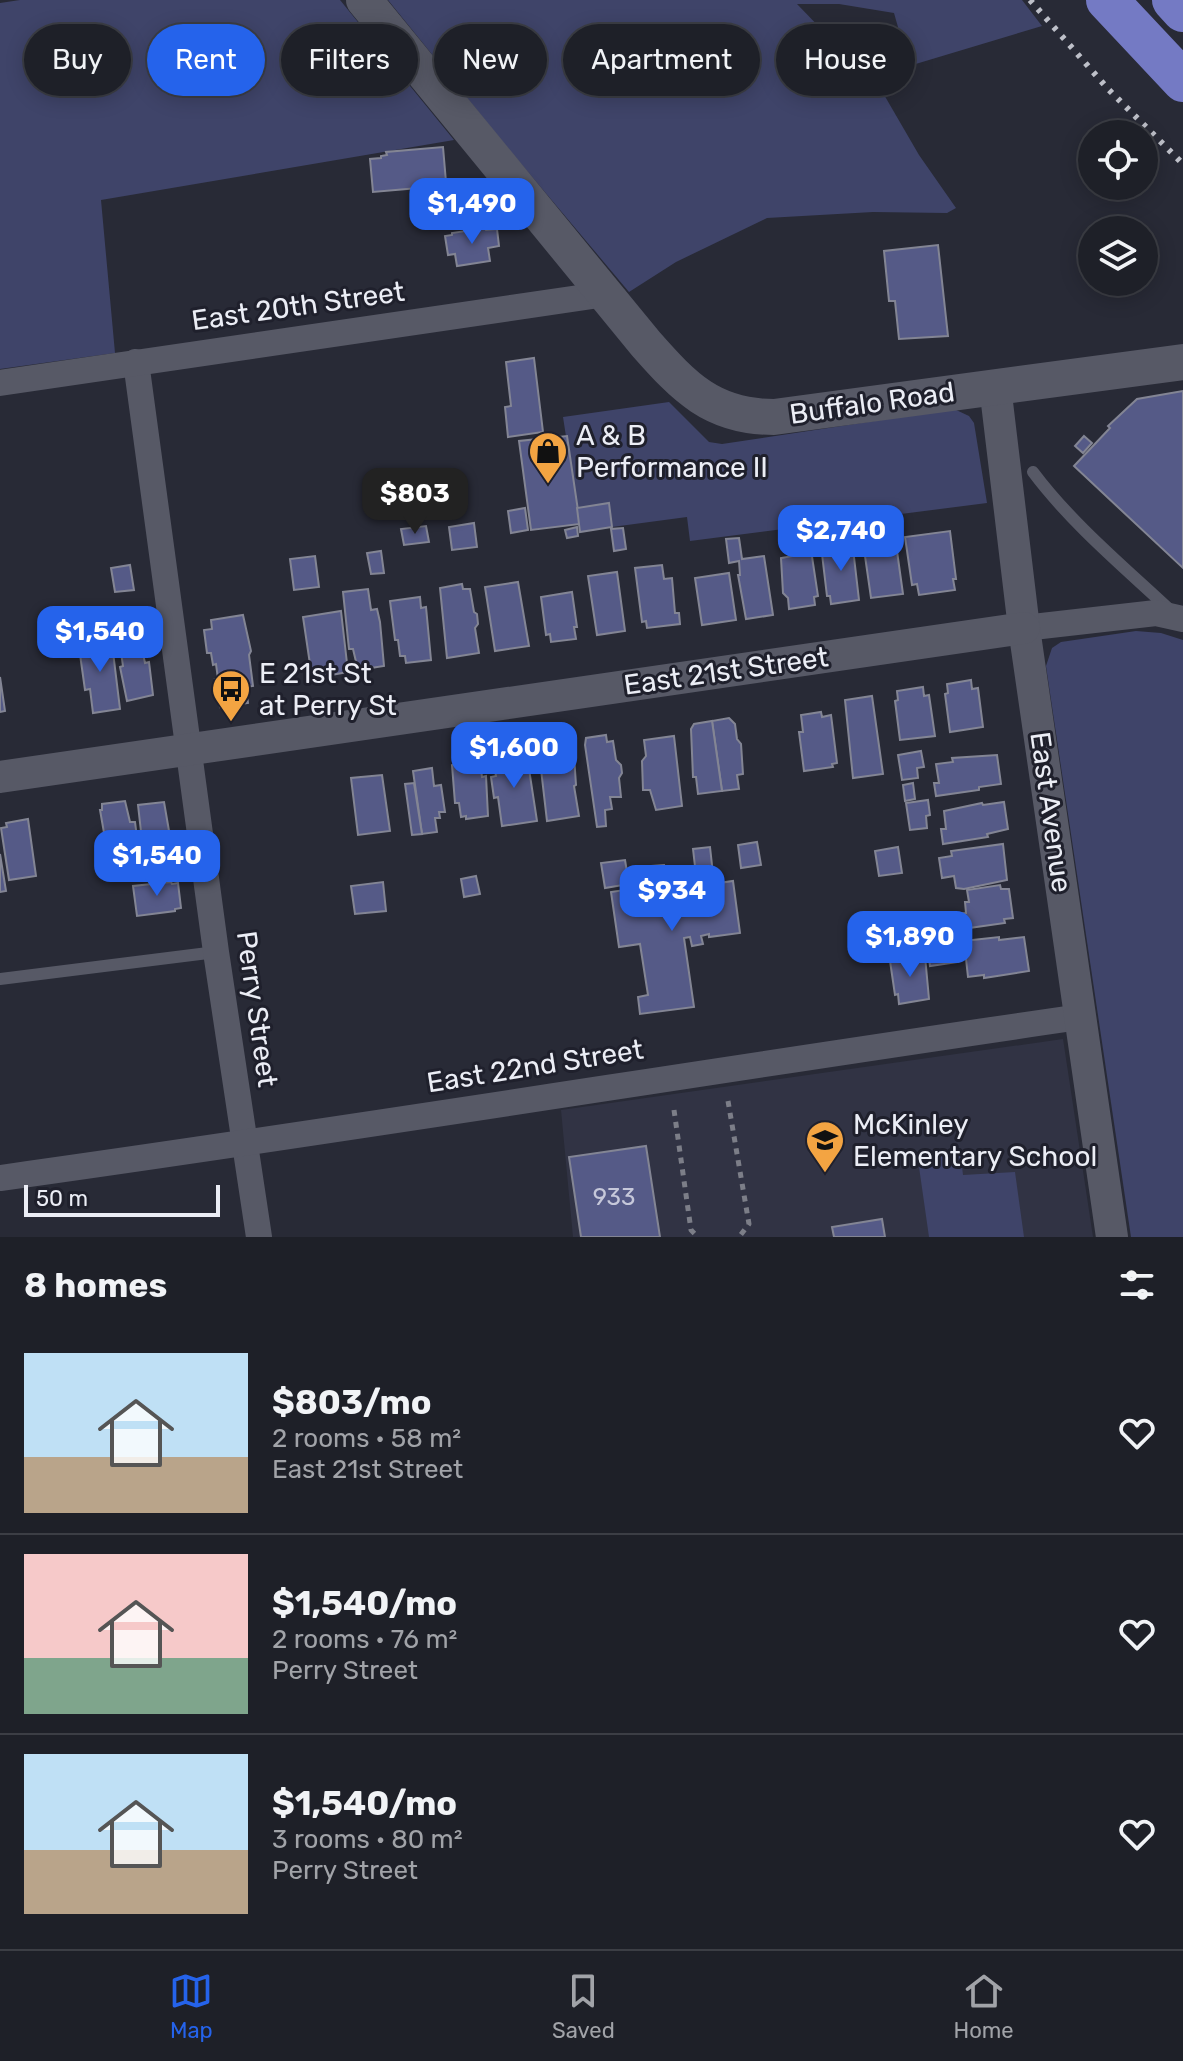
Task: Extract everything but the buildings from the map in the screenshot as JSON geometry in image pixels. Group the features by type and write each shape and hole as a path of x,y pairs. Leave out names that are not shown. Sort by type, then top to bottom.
{"highway":[{"path":"1107,0 1183,81"},
{"path":"1173,0 1183,11"}],"main road":[{"name":"Buffalo Road","path":"364,0 646,344 695,395 734,413 774,417 1183,362"}],"street":[{"name":"East 20th Street","path":"0,383 606,294"},
{"name":"Perry Street","path":"136,362 216,952 259,1237"},
{"name":"East Avenue","path":"995,386 1024,628 1112,1237"},
{"path":"1024,628 1156,613 1180,618"},
{"name":"East 21st Street","path":"0,777 1024,628"},
{"name":"East 22nd Street","path":"0,1178 1080,1017"}],"lane":[{"path":"1033,472 1048,492 1104,549 1180,618"},
{"path":"0,979 216,952"}],"path":[{"path":"728,1101 749,1224 739,1237"},
{"path":"674,1110 691,1230 698,1237"}],"shaded area":[{"path":"20,0 340,0 360,24 281,24 281,96 418,96 454,140 101,200 115,353 0,369 0,3"},
{"path":"388,0 1022,0 1042,26 915,64 915,24 897,24 894,13 839,4 797,4 816,24 776,24 776,96 885,96 919,155 956,208 947,213 873,212 767,218 676,262 629,292 466,96 547,96 547,24 434,24 434,57 418,37 418,24 407,24"},
{"path":"669,402 709,442 722,444 954,409 969,416 974,423 987,503 690,541 687,517 612,527 609,503 577,508 563,417"},
{"path":"1136,631 1161,633 1183,640 1183,1237 1131,1237 1046,666 1052,648 1061,642"},
{"name":"McKinley Elementary School","path":"1063,1039 1093,1237 573,1237 561,1110"},
{"path":"960,1149 963,1175 1015,1172 1024,1237 929,1237 917,1153"}],"railway":[{"path":"1030,0 1109,90 1183,164"}],"place":[{"name":"A & B Performance II","path":"548,485"},
{"name":"E 21st St at Perry St","path":"231,723"},
{"name":"McKinley Elementary School","path":"825,1174"}]}
